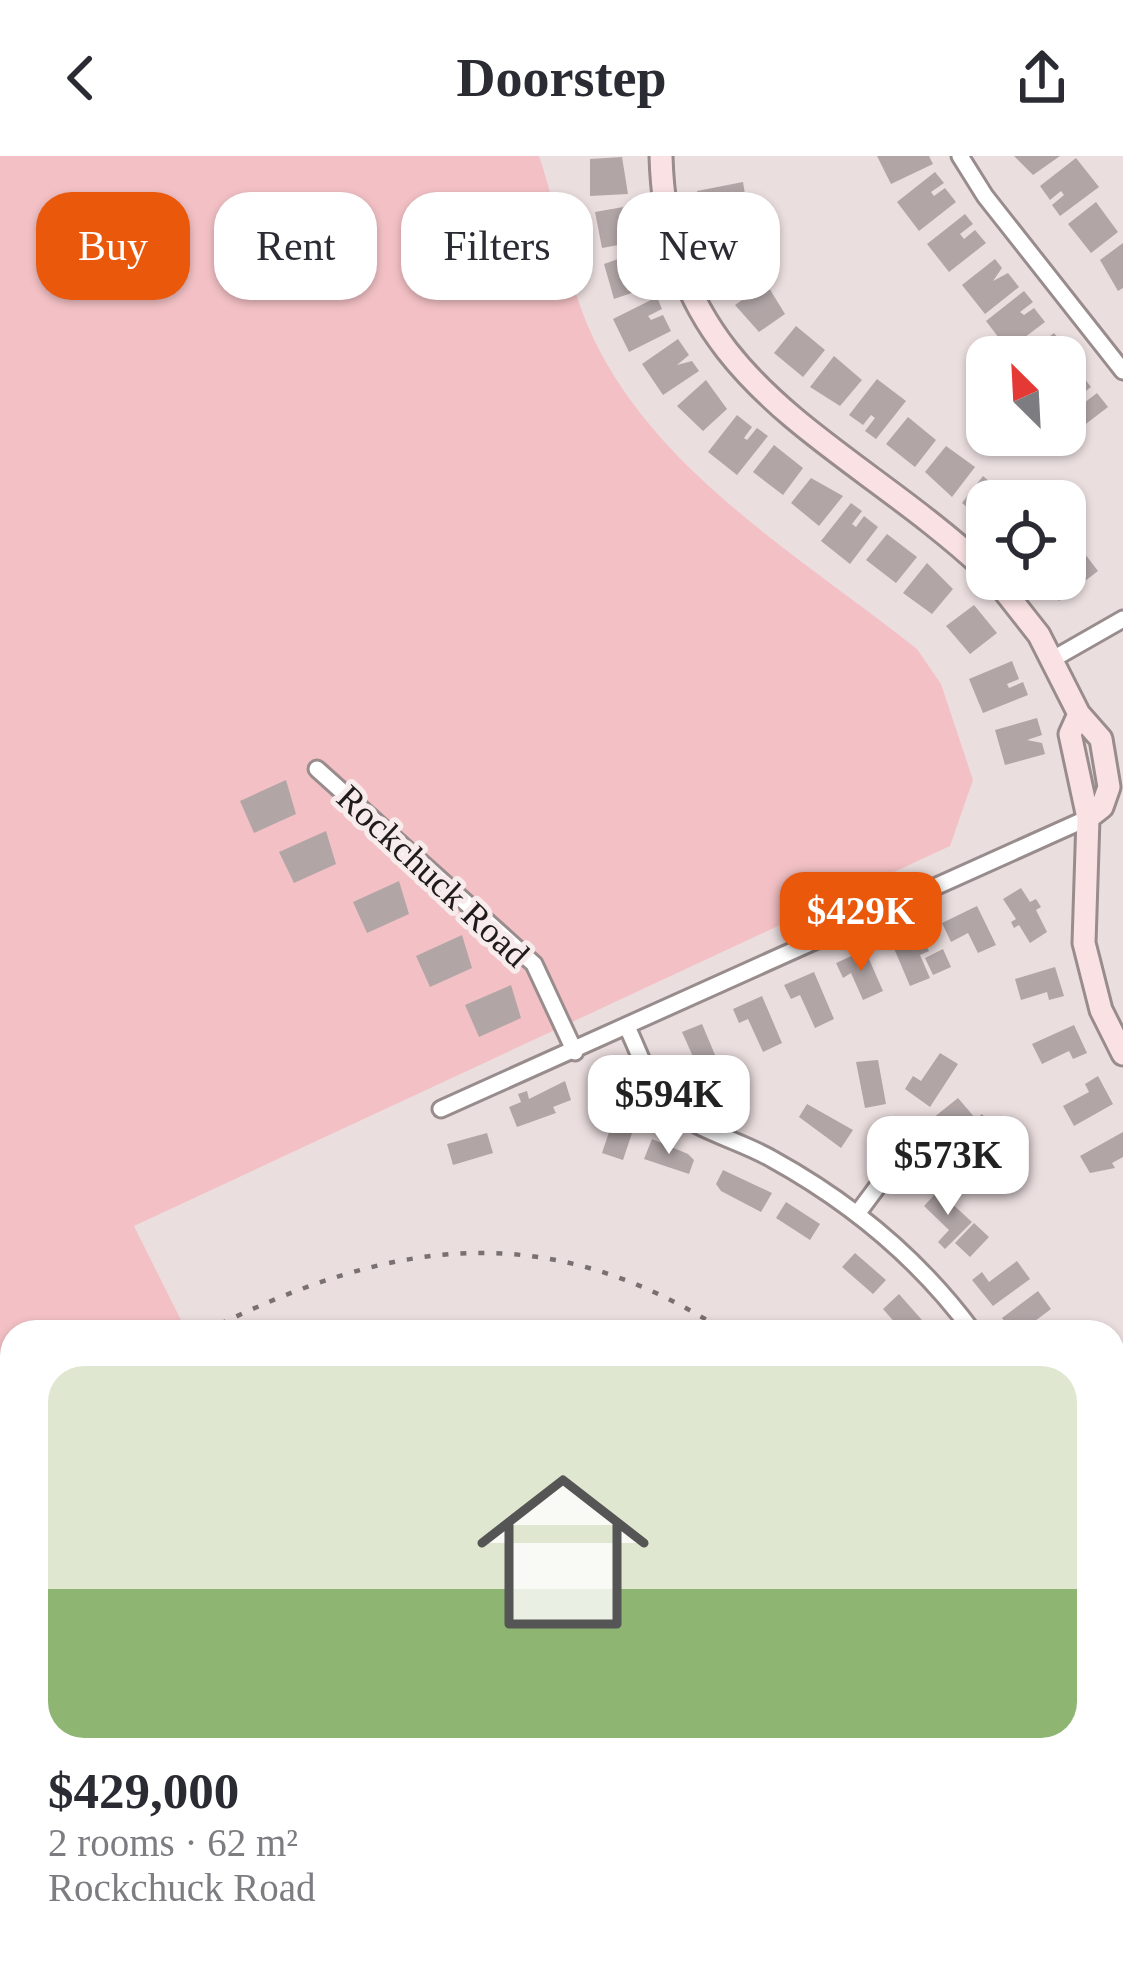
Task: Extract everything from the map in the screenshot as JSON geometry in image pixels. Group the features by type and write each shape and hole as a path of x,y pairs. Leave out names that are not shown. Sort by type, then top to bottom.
{"street":[{"path":"661,156 674,250 704,320 738,369 966,555"},
{"path":"960,156 985,196 1123,371"},
{"path":"1010,600 1053,659 1079,714 1070,734 1088,818 1084,943 1101,1010 1123,1054"},
{"path":"1053,659 1123,620"},
{"name":"Rockchuck Road","path":"317,769 533,964 574,1052"},
{"path":"441,1109 628,1029 1088,818"},
{"path":"628,1029 651,1078 672,1108 770,1157 857,1214 934,1284 963,1320"},
{"path":"857,1214 901,1155"}],"shaded area":[{"path":"0,156 539,156 549,192 401,192 401,300 578,300 614,375 687,465 777,543 917,649 941,684 973,780 950,846 134,1226 181,1320 0,1320"}],"building":[{"path":"877,156 929,156 933,164 891,184"},
{"path":"1014,156 1060,156 1033,175"},
{"path":"622,157 628,192 593,196 590,159"},
{"path":"1076,158 1099,187 1060,216 1052,205 1064,195 1061,191 1050,200 1040,186"},
{"path":"935,172 944,183 931,192 934,196 945,188 956,202 919,231 897,202"},
{"path":"743,182 745,192 697,192"},
{"path":"1096,202 1118,232 1091,253 1068,224"},
{"path":"617,208 617,245 602,248 595,212"},
{"path":"965,214 973,224 960,234 964,239 975,230 986,243 949,272 927,244"},
{"path":"1123,243 1123,288 1118,291 1100,260"},
{"path":"617,259 614,299 604,264"},
{"path":"995,259 1002,268 993,281 1008,273 1019,287 985,314 962,285"},
{"path":"1024,291 1033,302 1020,312 1024,315 1034,308 1045,322 1026,336 997,336 986,321"},
{"path":"658,300 662,309 648,316 651,320 663,315 671,331 629,352 613,319"},
{"path":"742,300 776,300 785,314 759,332 735,305"},
{"path":"796,326 825,350 803,377 774,353"},
{"path":"678,339 689,355 677,365 692,361 699,371 663,395 642,364"},
{"path":"834,356 862,380 840,406 810,387"},
{"path":"877,379 906,401 876,439 865,431 875,418 871,415 863,425 849,415"},
{"path":"706,380 727,409 703,431 677,406"},
{"path":"1097,393 1108,407 1086,424 1086,401"},
{"path":"737,415 752,427 744,438 757,428 768,436 737,475 708,452"},
{"path":"908,417 936,440 915,467 886,444"},
{"path":"774,445 803,468 783,495 753,472"},
{"path":"946,446 975,467 952,497 925,472"},
{"path":"811,478 843,496 819,526 791,503"},
{"path":"851,503 862,511 852,524 856,527 864,516 878,527 850,564 821,541"},
{"path":"887,534 917,557 896,583 866,560"},
{"path":"1086,555 1098,571 1086,580"},
{"path":"927,563 953,589 932,614 903,593"},
{"path":"974,605 997,633 970,654 946,626"},
{"path":"1012,661 1019,679 1007,684 1009,688 1023,682 1028,695 983,713 969,679"},
{"path":"1037,718 1042,735 1027,740 1042,743 1045,754 1005,765 995,730"},
{"path":"286,780 296,814 254,833 240,801"},
{"path":"326,831 336,864 294,883 279,852"},
{"path":"399,881 409,914 367,933 353,902"},
{"path":"1021,888 1030,902 1036,899 1041,907 1036,910 1047,932 1030,943 1019,925 1014,928 1011,922 1016,919 1003,899"},
{"path":"977,906 996,945 978,953 968,933 951,942 942,923"},
{"path":"910,930 915,940 922,937 929,951 920,955 930,978 910,986 890,939"},
{"path":"462,935 472,968 430,987 416,956"},
{"path":"943,949 951,967 933,975 925,958"},
{"path":"865,950 883,991 863,1000 851,973 843,978 836,963"},
{"path":"1055,967 1064,996 1049,1000 1047,992 1021,1000 1015,979"},
{"path":"814,972 834,1019 815,1028 800,995 791,999 784,985"},
{"path":"511,985 521,1018 479,1037 465,1005"},
{"path":"762,996 782,1043 763,1052 748,1019 739,1023 733,1009"},
{"path":"702,1024 718,1062 699,1070 682,1032"},
{"path":"1074,1025 1087,1053 1073,1059 1069,1051 1042,1064 1032,1044"},
{"path":"940,1053 958,1064 930,1107 905,1089 913,1076 921,1081"},
{"path":"878,1060 886,1104 865,1108 856,1062"},
{"path":"1098,1076 1113,1104 1074,1126 1063,1106 1089,1092 1085,1084"},
{"path":"565,1081 571,1100 553,1107 556,1113 517,1127 509,1107 521,1102 518,1094 527,1091 529,1099"},
{"path":"958,1098 976,1119 982,1114 988,1121 964,1139 948,1120 940,1127 933,1118"},
{"path":"619,1102 640,1109 623,1160 602,1153"},
{"path":"807,1104 853,1130 841,1148 799,1117"},
{"path":"1123,1132 1123,1157 1112,1163 1115,1168 1090,1173 1080,1156"},
{"path":"487,1133 493,1153 453,1165 447,1144"},
{"path":"652,1139 688,1154 694,1160 689,1174 644,1159"},
{"path":"957,1152 1005,1161 1001,1182 953,1173"},
{"path":"723,1170 772,1193 761,1212 721,1191 716,1184"},
{"path":"938,1191 972,1222 945,1249 938,1242 949,1230 924,1206"},
{"path":"786,1202 820,1224 810,1240 776,1218"},
{"path":"974,1223 989,1237 970,1257 955,1243"},
{"path":"855,1253 886,1280 873,1294 842,1267"},
{"path":"1017,1261 1030,1279 993,1306 972,1280 982,1272 989,1282"},
{"path":"1038,1291 1051,1309 1036,1320 1002,1318"},
{"path":"899,1294 922,1320 893,1320 883,1309"}],"railway":[{"path":"230,1320 338,1277 402,1260 466,1253 529,1256 594,1269 659,1294 705,1320"}]}
